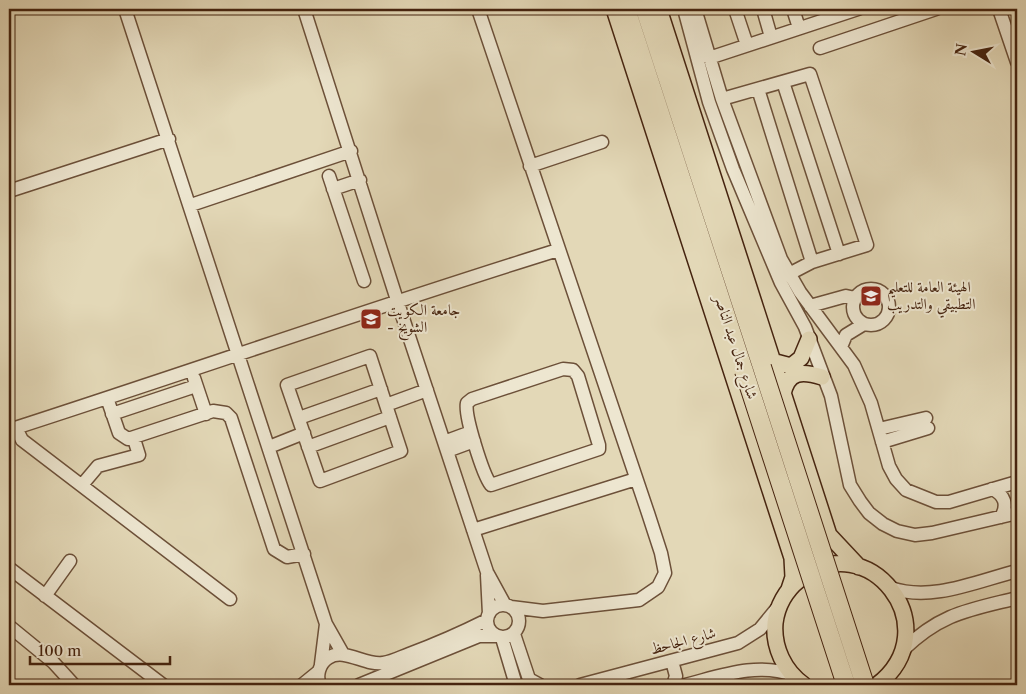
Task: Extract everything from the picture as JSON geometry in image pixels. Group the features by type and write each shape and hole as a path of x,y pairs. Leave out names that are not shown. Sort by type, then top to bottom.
{"highway":[{"name":"شارع جمال عبد الناصر","path":"626,9 846,685"},
{"name":"شارع جمال عبد الناصر","path":"645,9 865,685"}],"main road":[{"path":"614,9 792,558 793,577 789,590 780,605 776,622 776,639 780,655 799,680"},
{"path":"658,9 829,535 860,567"},
{"path":"772,361 791,366 801,358 809,338"},
{"path":"783,394 787,382 797,374 807,372 822,377"},
{"path":"789,590 803,576 821,567 840,564 860,567 875,574 892,588 898,598 905,619 903,650 897,664 883,682"}],"street":[{"path":"125,9 191,205 326,624 361,671 359,685"},
{"path":"304,9 397,300 487,572 508,606 519,616 507,634 516,685"},
{"path":"302,685 320,674 327,658 348,656 367,662 384,663 444,642 488,617 493,609 508,606 543,611 639,600 658,587 665,573 661,553 478,9"},
{"path":"684,9 710,102 733,169 781,283 809,338 822,377 831,396 850,485 869,513 897,531 932,534 1017,513"},
{"path":"695,9 722,99 758,198 789,274 810,306 854,365 871,403 882,442 896,479 906,490 921,498 936,502 949,502 1016,482"},
{"path":"735,9 747,45"},
{"path":"763,9 772,37"},
{"path":"793,9 799,28"},
{"path":"820,48 936,9"},
{"path":"999,9 1017,62"},
{"path":"709,58 799,28 823,14 853,10"},
{"path":"722,99 810,74 867,246 812,262 789,274"},
{"path":"783,82 839,254"},
{"path":"758,89 812,262"},
{"path":"9,192 169,139"},
{"path":"530,166 602,142"},
{"path":"191,205 350,151"},
{"path":"329,176 364,281"},
{"path":"333,189 360,180"},
{"path":"230,599 22,440 12,429 240,355 397,300 558,250"},
{"path":"841,347 846,335 864,324 875,325 884,320 889,311 889,301 882,292 873,289 863,291 855,298 854,313 864,324"},
{"path":"810,306 842,296 855,298"},
{"path":"370,356 388,411 401,451 320,481 288,385 370,356"},
{"path":"563,369 573,370 578,376 587,406 599,445 598,449 494,485 489,483 465,410 467,403 472,399 563,369"},
{"path":"192,371 206,414"},
{"path":"112,414 196,386"},
{"path":"298,418 381,390"},
{"path":"308,447 388,411 427,390"},
{"path":"107,398 119,433 128,439 134,439 206,414 220,412 231,418 274,549 287,557 304,554"},
{"path":"587,406 609,398"},
{"path":"879,429 927,423 882,442"},
{"path":"269,447 304,433"},
{"path":"446,447 473,437"},
{"path":"82,486 98,466 139,455 134,439"},
{"path":"473,530 636,479"},
{"path":"1016,482 1012,495 1017,508"},
{"path":"992,489 1003,497 1005,504 1001,517"},
{"path":"45,596 70,561"},
{"path":"9,568 162,685"},
{"path":"892,588 912,594 930,593 1017,571"},
{"path":"487,572 488,617 491,632 507,634"},
{"path":"903,650 926,630 952,614 1017,598"},
{"name":"شارع الجاحظ","path":"580,685 672,661 747,638 760,629 780,605"},
{"path":"359,685 479,636 507,634 543,611"},
{"path":"320,674 326,624"},
{"path":"9,626 53,662 74,685"},
{"path":"507,634 529,679 540,685"},
{"path":"672,661 676,676 673,685"},
{"path":"685,685 745,670 775,670 799,680"}],"place":[{"name":"الهيئة العامة للتعليم التطبيقي والتدريب","path":"871,296"},
{"name":"جامعة الكويت - الشويخ","path":"371,319"}]}
